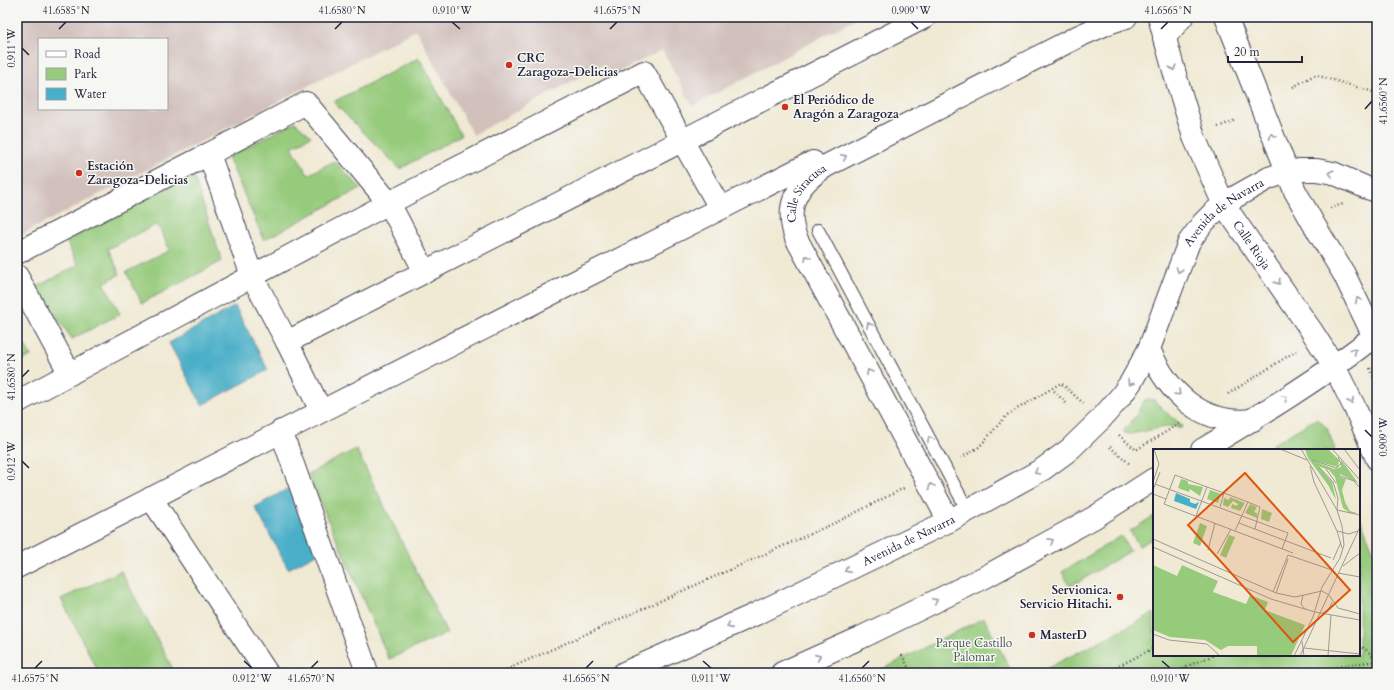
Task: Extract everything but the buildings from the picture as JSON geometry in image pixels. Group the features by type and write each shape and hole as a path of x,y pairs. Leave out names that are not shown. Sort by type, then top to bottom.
{"street":[{"path":"287,342 925,17"},
{"name":"Calle Siracusa","path":"949,521 796,238 791,225 791,210 794,199 802,185 812,175 826,166 1079,36 1126,17"},
{"name":"Calle Rioja","path":"1159,17 1194,137 1224,205 1311,330 1334,366 1355,408 1377,459"},
{"path":"1164,38 1182,17"},
{"path":"1204,449 1253,420 1376,337 1344,274 1308,216 1287,172 1226,17"},
{"path":"17,402 389,203 644,72 720,208"},
{"path":"17,253 306,103 389,203 425,272"},
{"path":"209,154 252,276 322,411"},
{"path":"17,566 813,162"},
{"name":"Avenida de Navarra","path":"624,673 756,614 949,521 1043,469 1068,450 1096,424 1121,396 1131,382 1149,349 1189,242 1203,223 1224,205 1259,183 1287,172 1317,170 1334,173 1374,193"},
{"path":"17,276 70,374"},
{"path":"1149,349 1160,372 1182,398 1196,408 1214,418 1228,421 1240,422 1253,420"},
{"path":"281,431 366,669"},
{"path":"782,673 860,638 985,577 1095,517 1153,480"},
{"path":"151,498 267,673"}],"lane":[{"path":"818,230 968,511"}],"path":[{"path":"1293,88 1311,77 1316,76 1377,93"},
{"path":"1218,127 1236,120"},
{"path":"1328,209 1346,204"},
{"path":"968,454 983,443 1007,414 1061,383"},
{"path":"1054,391 1066,403"},
{"path":"1110,447 1131,465"},
{"path":"498,673 839,521 908,486"},
{"path":"1360,646 1364,648 1377,661"},
{"path":"1104,673 1153,648"},
{"path":"902,655 912,673"},
{"path":"1176,673 1212,656"},
{"path":"1309,673 1347,665 1377,661"}],"shaded area":[{"path":"17,17 859,17 693,106 662,50 611,76 604,64 473,135 416,30 17,237"}],"green space":[{"path":"419,58 461,135 400,169 333,102"},
{"path":"295,122 311,136 292,147 308,175 334,161 361,188 264,240 228,157"},
{"path":"193,175 222,261 142,303 126,272 170,250 157,224 108,249 120,274 104,283 120,314 72,339 36,287 78,265 66,241"},
{"path":"17,330 31,356 17,363"},
{"path":"1147,399 1154,400 1183,426 1181,428 1171,426 1130,434 1124,433 1124,430 1135,417 1144,401"},
{"path":"1318,419 1327,428 1335,449 1274,449 1272,445 1312,421"},
{"path":"356,449 447,633 389,659 308,474"},
{"path":"1153,517 1153,539 1139,546 1130,531"},
{"path":"1360,518 1377,560 1377,673 1038,673 1153,614 1153,656 1360,656"},
{"path":"1121,536 1130,551 1070,587 1062,572"},
{"path":"121,571 175,673 99,673 61,599"},
{"name":"Parque Castillo Palomar","path":"984,618 1012,673 875,673"}],"water":[{"path":"235,306 268,370 202,405 169,343"},
{"path":"298,483 320,552 288,569 255,507"}],"place":[{"name":"CRC Zaragoza-Delicias","path":"509,65"},
{"name":"El Periódico de Aragón a Zaragoza","path":"785,107"},
{"name":"Estación Zaragoza-Delicias","path":"79,173"},
{"name":"Servionica. Servicio Hitachi.","path":"1120,597"},
{"name":"MasterD","path":"1032,635"}]}
